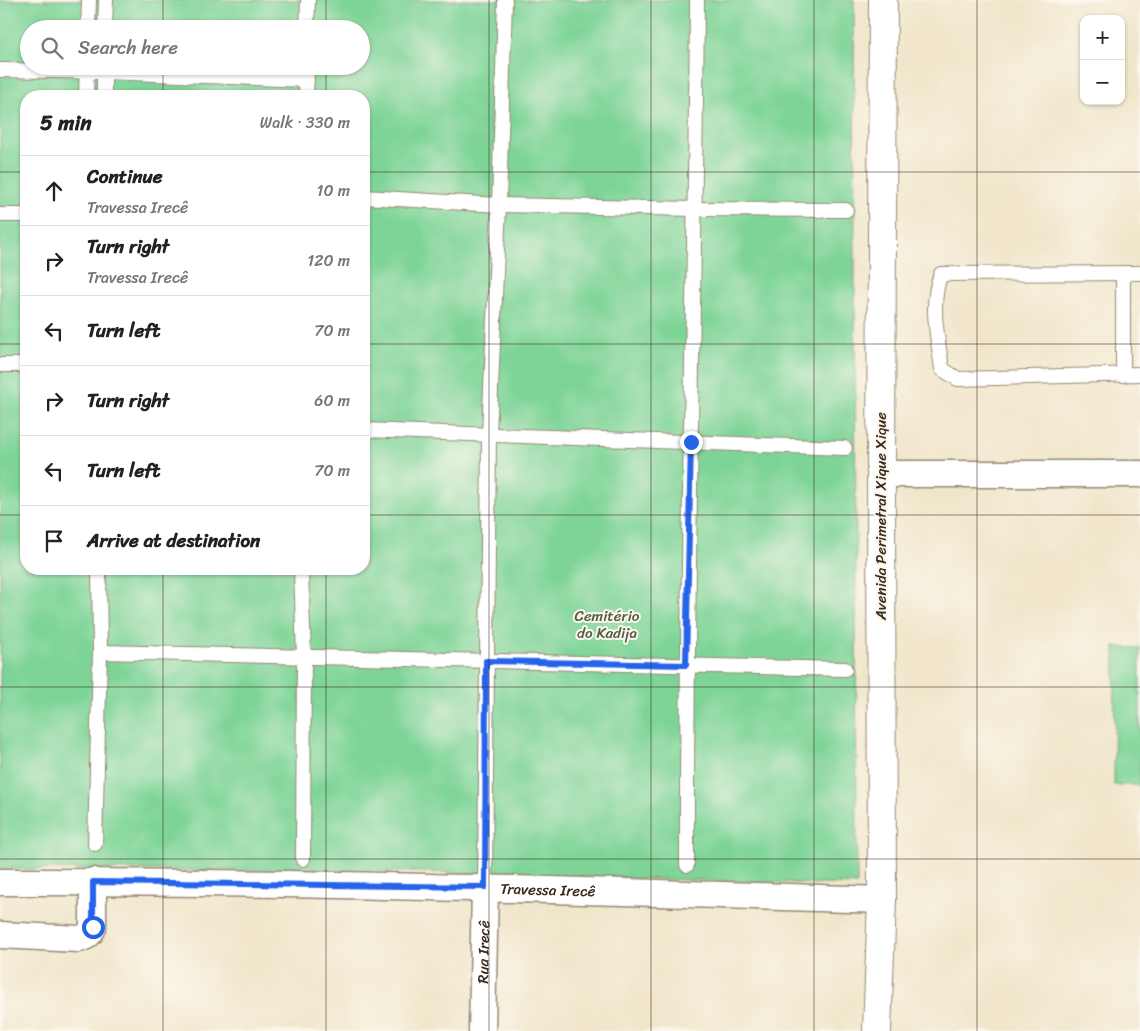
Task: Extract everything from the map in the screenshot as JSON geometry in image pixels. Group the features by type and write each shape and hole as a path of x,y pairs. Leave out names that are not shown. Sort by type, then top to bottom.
{"main road":[{"name":"Avenida Perimetral Xique Xique","path":"877,1031 882,900 882,0"}],"street":[{"path":"881,474 1140,474"},
{"name":"Travessa Irecê","path":"0,882 485,880 882,900"},
{"name":"Rua Irecê","path":"482,1031 485,880"},
{"path":"0,935 80,939 86,937 93,927 93,882"}],"lane":[{"path":"88,20 89,0"},
{"path":"105,20 106,0"},
{"path":"307,20 308,0"},
{"path":"485,880 489,434 499,205 504,0"},
{"path":"687,865 686,665 697,0"},
{"path":"0,70 20,70"},
{"path":"86,90 87,75"},
{"path":"104,75 104,90"},
{"path":"306,90 307,75"},
{"path":"370,197 499,205 846,210"},
{"path":"0,215 20,215"},
{"path":"1123,273 1123,375"},
{"path":"1140,273 941,274 936,287 935,318 942,369 958,379 1140,374"},
{"path":"0,365 20,365"},
{"path":"370,430 845,448"},
{"path":"95,844 100,652 99,575"},
{"path":"301,575 304,656 303,859"},
{"path":"100,652 846,669"}],"green space":[{"name":"Cemitério do Kadija","path":"0,0 854,0 857,885 430,872 0,869"},
{"path":"1115,647 1140,648 1140,785 1114,785"}],"route":[{"path":"93,927 93,882 485,887 486,661 686,665 691,442"}]}
